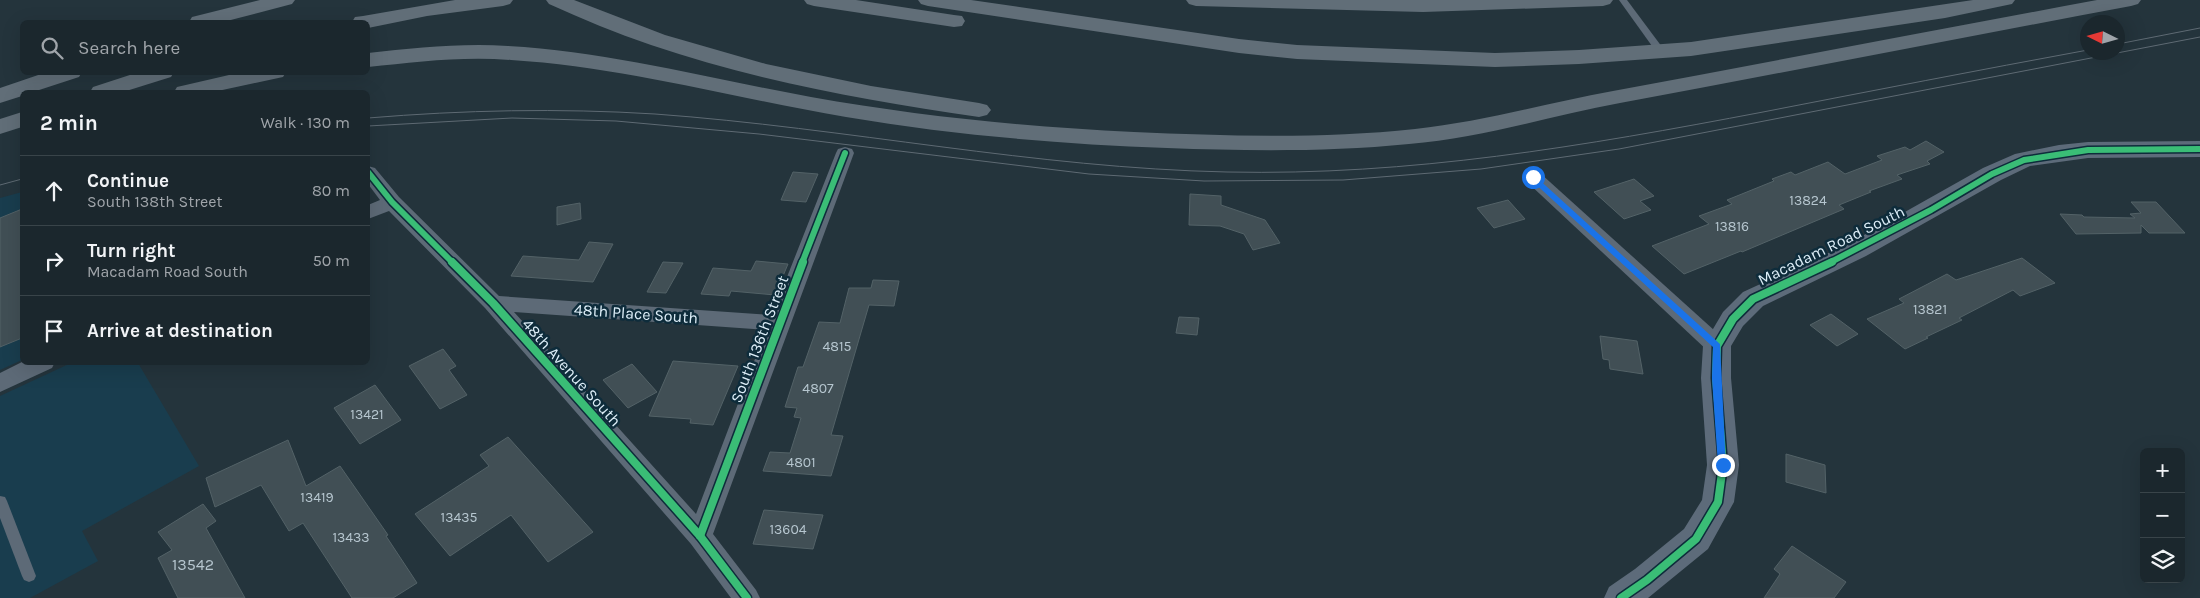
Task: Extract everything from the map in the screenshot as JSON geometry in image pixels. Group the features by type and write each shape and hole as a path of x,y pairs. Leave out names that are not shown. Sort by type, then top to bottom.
{"highway":[{"path":"208,20 285,0"},
{"path":"229,20 292,0"},
{"path":"370,21 427,10 502,0"},
{"path":"556,0 615,25 664,42 778,74 866,93 1023,116 1177,124 1339,125 1421,119 1604,99"},
{"path":"814,0 1220,62 1338,72 1449,75 1538,73 1636,66 1746,53 1836,54"},
{"path":"928,0 1178,39 1297,52 1495,60 1579,57 1660,51 1754,40 1945,12 2005,0"},
{"path":"1196,0 1423,6 1603,0"},
{"path":"370,60 400,56 506,53 563,58 908,120 1034,134 1134,139 1299,142 1412,136 1491,124 1604,99 1836,54 2131,0"},
{"path":"0,79 20,73"},
{"path":"0,96 62,75"},
{"path":"107,90 154,75"},
{"path":"195,90 262,75"},
{"path":"0,127 20,120"},
{"path":"0,144 20,138"}],"street":[{"name":"Macadam Road South","path":"1621,598 1647,580 1696,539 1718,502 1723,465 1716,378 1718,346 1733,319 1753,299 1857,250 1992,174 2024,160 2059,153 2088,150 2200,149"},
{"name":"South 136th Street","path":"700,536 845,153"},
{"name":"48th Avenue South","path":"370,174 392,202 493,303 700,536 747,598"},
{"path":"1533,177 1718,346"},
{"path":"370,212 392,202"},
{"name":"48th Place South","path":"493,303 779,324"},
{"path":"0,383 38,365"}],"lane":[{"path":"1624,0 1660,51"},
{"path":"0,501 29,576"}],"shaded area":[{"path":"20,193 20,361 0,370 0,198"},
{"path":"67,365 139,365 199,466 82,531 98,561 30,598 0,598 0,396"}],"building":[{"path":"1926,141 1944,152 1927,161 1930,164 1897,175 1902,179 1839,205 1844,209 1742,252 1684,274 1652,246 1709,224 1699,216 1732,204 1727,200 1774,181 1772,179 1791,172 1795,175 1828,162 1845,174 1882,160 1877,156 1905,147 1910,150"},
{"path":"793,172 818,174 806,202 781,200"},
{"path":"1634,179 1654,196 1640,201 1651,210 1624,219 1594,192"},
{"path":"1190,194 1221,196 1221,205 1265,220 1280,243 1253,250 1244,234 1220,226 1189,225"},
{"path":"1508,200 1525,219 1494,228 1477,208"},
{"path":"2131,202 2156,202 2185,233 2149,233 2141,225 2141,233 2076,234 2060,214 2082,215 2084,217 2135,218 2130,214 2141,213"},
{"path":"580,203 581,219 557,225 557,207"},
{"path":"20,210 20,339 0,347 0,218"},
{"path":"589,242 613,244 593,282 511,276 523,256 579,260"},
{"path":"2022,258 2055,283 2020,296 2013,290 1959,318 1962,320 1905,349 1867,319 1904,303 1899,299 1947,274 1956,280"},
{"path":"756,261 788,264 775,295 731,291 729,296 701,294 713,268 751,271"},
{"path":"663,262 683,263 666,293 647,292"},
{"path":"873,280 899,281 894,306 869,305 831,435 843,436 831,476 763,471 770,452 790,453 801,418 794,417 797,408 785,407 798,367 803,367 819,322 840,323 849,288 871,288"},
{"path":"1831,314 1858,334 1837,346 1810,325"},
{"path":"1179,317 1199,318 1197,335 1176,333"},
{"path":"1600,336 1637,341 1643,374 1610,369 1609,360 1603,359"},
{"path":"443,349 456,366 449,370 467,395 440,409 409,366"},
{"path":"673,361 738,366 713,425 690,423 691,419 649,416"},
{"path":"632,364 657,392 628,408 603,380"},
{"path":"375,385 401,420 360,444 334,408"},
{"path":"508,437 593,532 548,562 511,515 450,556 415,514 489,466 480,455"},
{"path":"288,440 306,486 340,466 388,535 386,536 417,583 393,598 352,598 303,523 289,531 261,485 215,507 206,478"},
{"path":"1786,454 1825,465 1826,493 1786,482"},
{"path":"203,504 216,521 206,528 245,598 178,598 158,558 172,550 158,532"},
{"path":"764,510 823,515 813,549 753,544"},
{"path":"1792,546 1846,582 1834,598 1764,598 1780,574 1774,569"}],"tram line":[{"path":"2125,43 2200,28"},
{"path":"370,126 512,118 616,121 759,134 1089,174 1204,181 1343,180 1481,169 1619,149 2200,37"},
{"path":"370,118 512,111 655,114 798,128 1012,156 1084,163 1155,169 1295,172 1430,164 1563,147 1696,125 2080,52"},
{"path":"0,185 20,180"}],"cycle path":[{"path":"1621,598 1647,580 1696,539 1718,502 1723,465 1716,378 1717,346 1733,319 1753,299 1857,250 1992,174 2024,160 2059,153 2088,150 2200,149"},
{"path":"700,536 779,323 845,153"},
{"path":"370,174 392,202 493,303 700,536 747,598"}],"route":[{"path":"1533,177 1718,346 1716,378 1723,465"}]}
